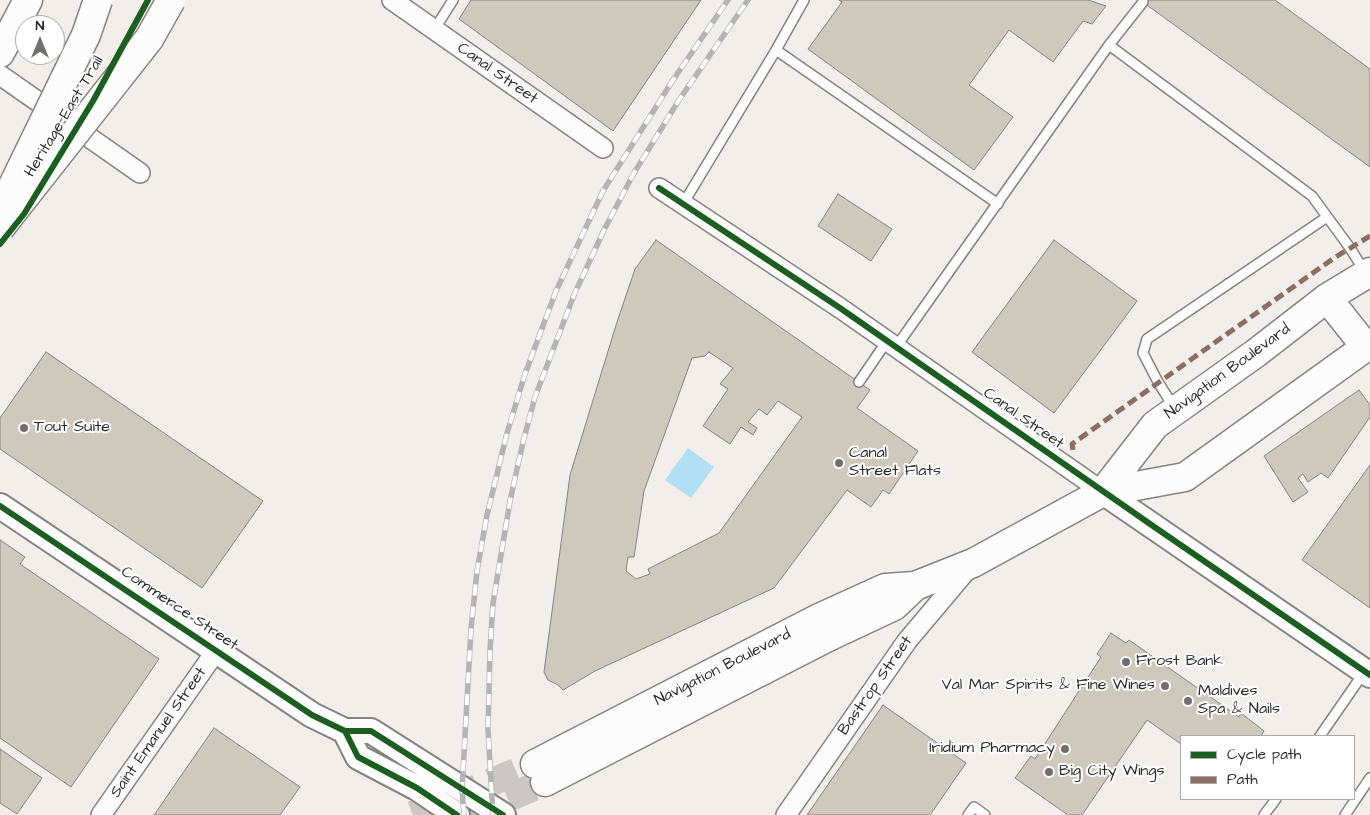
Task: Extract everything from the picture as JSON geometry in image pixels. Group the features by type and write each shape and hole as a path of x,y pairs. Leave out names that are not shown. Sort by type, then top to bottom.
{"main road":[{"path":"0,53 28,0"},
{"path":"0,211 86,35 98,0"},
{"path":"0,228 149,40 171,0"},
{"name":"Navigation Boulevard","path":"1104,492 1155,425 1256,353 1327,298 1368,274"},
{"path":"1327,298 1368,346"},
{"name":"Navigation Boulevard","path":"540,773 894,606 916,586 973,563 1104,492 1186,477 1368,346"}],"street":[{"name":"Canal Street","path":"392,0 603,148"},
{"path":"0,75 140,173"},
{"name":"Canal Street","path":"659,188 891,344 1368,673"},
{"name":"Commerce Street","path":"0,506 312,715 345,731 370,731 503,815"},
{"name":"Bastrop Street","path":"786,815 907,641 973,563"},
{"name":"Saint Emanuel Street","path":"101,815 216,652"},
{"path":"345,731 358,757 417,788 457,815"}],"lane":[{"path":"434,30 453,0"},
{"path":"683,204 804,0"},
{"path":"859,382 891,344 998,204 1109,45 1143,2"},
{"path":"1109,45 1312,196 1368,274"},
{"path":"776,50 998,204"},
{"path":"1176,411 1143,353 1147,339 1327,217"},
{"path":"1321,735 1368,673"},
{"path":"1345,815 1370,778"},
{"path":"1264,815 1275,800"},
{"path":"968,815 974,807 985,815"}],"water":[{"path":"688,448 714,467 691,498 665,480"}],"building":[{"path":"471,0 701,0 613,131 459,19"},
{"path":"839,0 1088,0 1106,6 1092,24 1083,21 1053,62 1009,30 969,85 1013,117 974,170 808,49 842,2"},
{"path":"1140,0 1275,0 1370,69 1370,167"},
{"path":"838,194 892,229 871,261 818,226"},
{"name":"Canal Street Flats","path":"656,240 870,390 857,408 918,451 889,494 883,490 871,507 847,490 774,588 595,671 563,690 548,680 544,672 570,475 635,269","holes":["709,352 733,368 720,384 728,389 703,426 730,444 741,427 753,435 757,428 748,422 759,409 767,415 778,401 802,417 719,533 648,569 650,574 636,579 626,571 628,557 634,557 644,491 692,358 705,356"]},
{"path":"1054,240 1137,301 1054,413 972,352"},
{"path":"46,352 263,501 202,588 0,449 0,418"},
{"path":"1359,390 1370,405 1370,417 1328,478 1321,473 1308,482 1303,474 1298,478 1308,492 1293,502 1264,456"},
{"path":"1370,465 1370,608 1302,560"},
{"path":"0,540 25,557 20,564 159,659 71,787 0,738"},
{"path":"1111,633 1126,643 1129,640 1239,717 1241,713 1264,731 1262,735 1180,735 1180,743 1147,720 1082,815 1068,815 1015,778 1031,756 1035,759 1101,657 1097,654"},
{"path":"883,705 966,763 930,815 807,815"},
{"path":"214,728 300,787 280,815 154,815"},
{"path":"0,749 42,778 17,814 0,803"}],"tunnel":[{"path":"413,815 535,764"},
{"path":"469,815 545,782"}],"railway":[{"path":"464,815 462,790 471,629 477,571 487,515 507,433 525,374 556,291 603,191 673,80 728,0"},
{"path":"493,815 488,730 493,603 510,501 535,397 574,295 604,230 634,173 679,100 748,0"}],"marked path":[{"path":"1073,450 1072,444 1334,258 1370,236"}],"cycle path":[{"name":"Heritage East Trail","path":"0,244 24,214 93,101 148,0"},
{"path":"659,188 840,308 1370,675"},
{"path":"0,506 312,715 345,731 371,731 503,815"},
{"path":"345,731 358,757 417,788 457,815"}],"place":[{"name":"Tout Suite","path":"24,428"},
{"name":"Canal Street Flats","path":"839,463"},
{"name":"Frost Bank","path":"1126,662"},
{"name":"Val Mar Spirits & Fine Wines","path":"1165,686"},
{"name":"Maldives Spa & Nails","path":"1188,701"},
{"name":"Iridium Pharmacy","path":"1065,749"},
{"name":"Big City Wings","path":"1049,772"}]}
